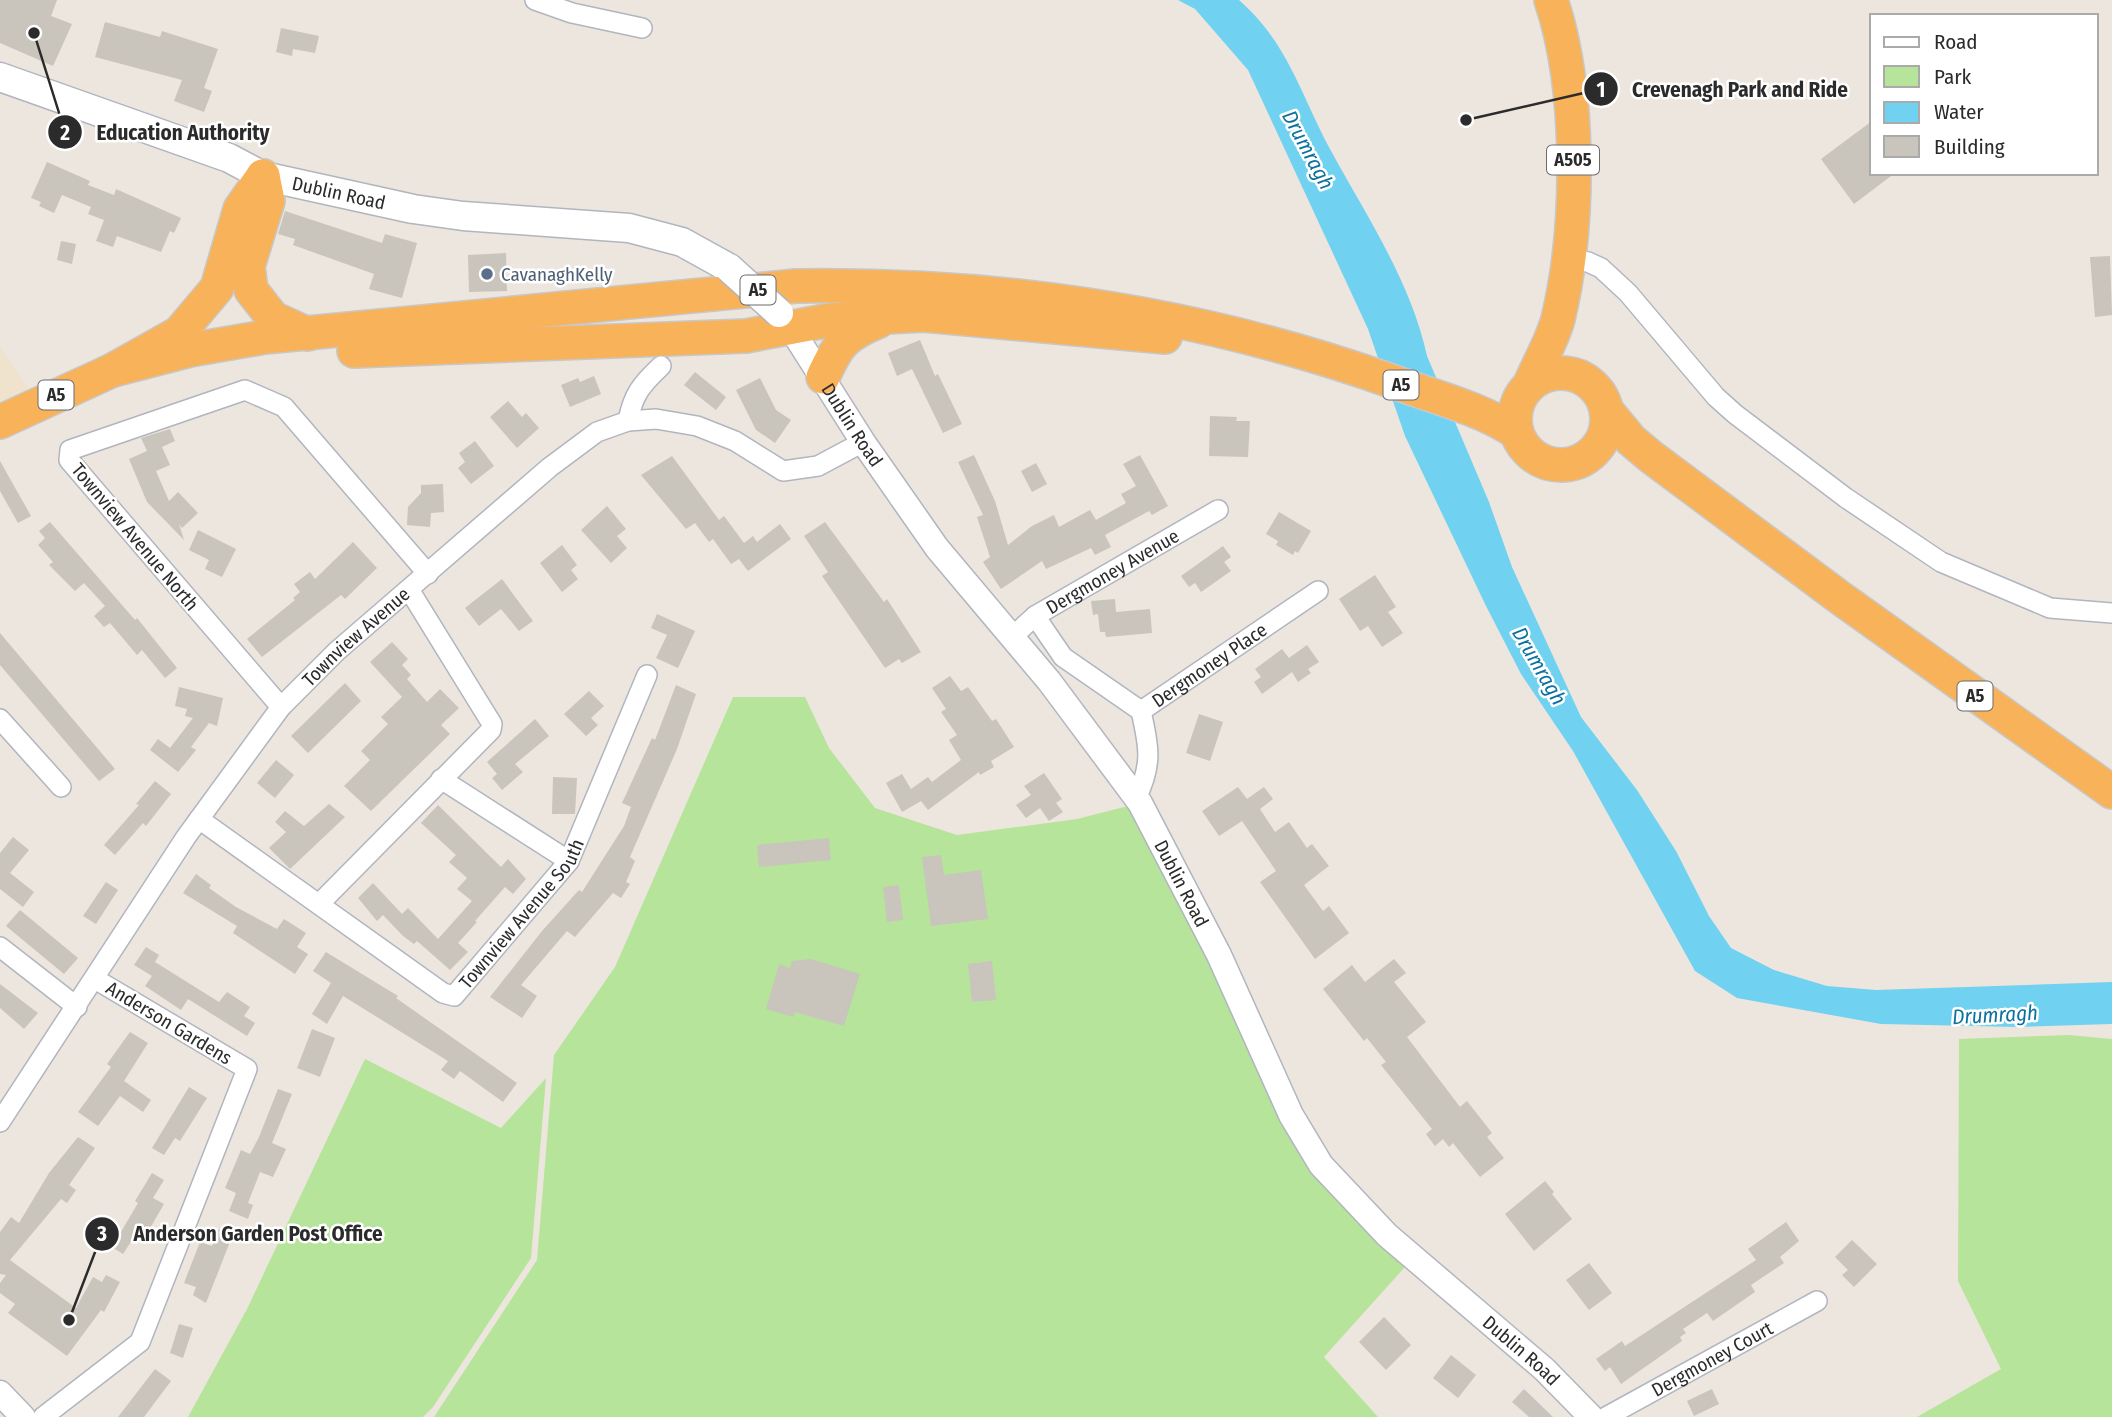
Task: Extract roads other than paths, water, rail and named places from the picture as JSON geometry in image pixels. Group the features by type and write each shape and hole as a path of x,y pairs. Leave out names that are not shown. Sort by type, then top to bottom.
{"highway":[{"name":"A505","path":"1521,407 1557,322 1569,259 1574,129 1564,39 1551,0"},
{"path":"263,176 268,201 248,266 251,290 273,318 308,334"},
{"path":"113,370 179,333 217,288 240,209 263,176"},
{"name":"A5","path":"0,422 113,370 190,349 265,337 796,286 846,285 988,292 1082,302 1207,325 1335,361 1473,411 1521,407 1523,446 1534,457 1548,463 1569,465 1594,452 1620,448 1650,456"},
{"path":"823,377 838,347 852,332 891,316"},
{"path":"190,349 245,356 746,336 785,320 891,316 937,316 1293,349"},
{"path":"1521,407 1550,373 1580,376 1557,322"},
{"name":"A5","path":"1580,376 1598,391 1607,411 1630,440 1650,456 1861,614 2112,792"},
{"path":"1594,452 1606,431 1607,411"}],"main road":[{"name":"Dublin Road","path":"0,77 229,158 263,176 412,209 474,217 629,228 682,242 729,268 785,320"}],"street":[{"path":"535,0 572,13 642,28"},
{"path":"1569,259 1588,262 1601,268 1628,293 1716,397 1735,414 1846,498 1941,562 2050,608 2112,613"},
{"name":"Dublin Road","path":"785,320 863,442 937,548 1049,681 1136,798 1207,930 1291,1115 1321,1165 1387,1235 1544,1369 1591,1417"},
{"path":"628,421 632,399 639,387 661,366"},
{"name":"Townview Avenue North","path":"281,707 69,460 70,450 245,390 284,407 428,574"},
{"name":"Townview Avenue","path":"0,1122 199,819 281,707 337,651 410,591 550,467 597,432 628,421 656,419 697,426 735,441 783,471 818,466 863,442"},
{"name":"Dergmoney Avenue","path":"1011,638 1035,616 1218,510"},
{"path":"318,904 485,738 492,724 410,591"},
{"name":"Dergmoney Place","path":"1136,798 1146,778 1150,758 1141,711 1318,591"},
{"path":"1035,616 1063,657 1141,711"},
{"name":"Townview Avenue South","path":"199,819 443,993 454,996 569,861 647,675"},
{"path":"2,726 61,787"},
{"path":"441,779 569,861"},
{"path":"0,947 77,1007"},
{"name":"Anderson Gardens","path":"43,1417 140,1342 247,1069 95,979"},
{"name":"Dergmoney Court","path":"1606,1417 1816,1301"},
{"path":"0,1393 23,1417"}],"water":[{"name":"Drumragh","path":"1178,0 1239,0 1256,16 1281,51 1330,149 1399,275 1420,329 1427,356 1489,502 1512,567 1581,717 1637,790 1676,851 1709,916 1731,948 1774,970 1827,986 1876,990 2112,982 2112,1024 2017,1027 1881,1024 1737,998 1695,971 1573,751 1521,674 1486,606 1405,436 1368,329 1248,70 1195,9"}],"place":[{"name":"Education Authority","path":"34,33"},
{"name":"Crevenagh Park and Ride","path":"1466,120"},
{"name":"CavanaghKelly","path":"487,274"},
{"name":"Anderson Garden Post Office","path":"69,1320"}]}
